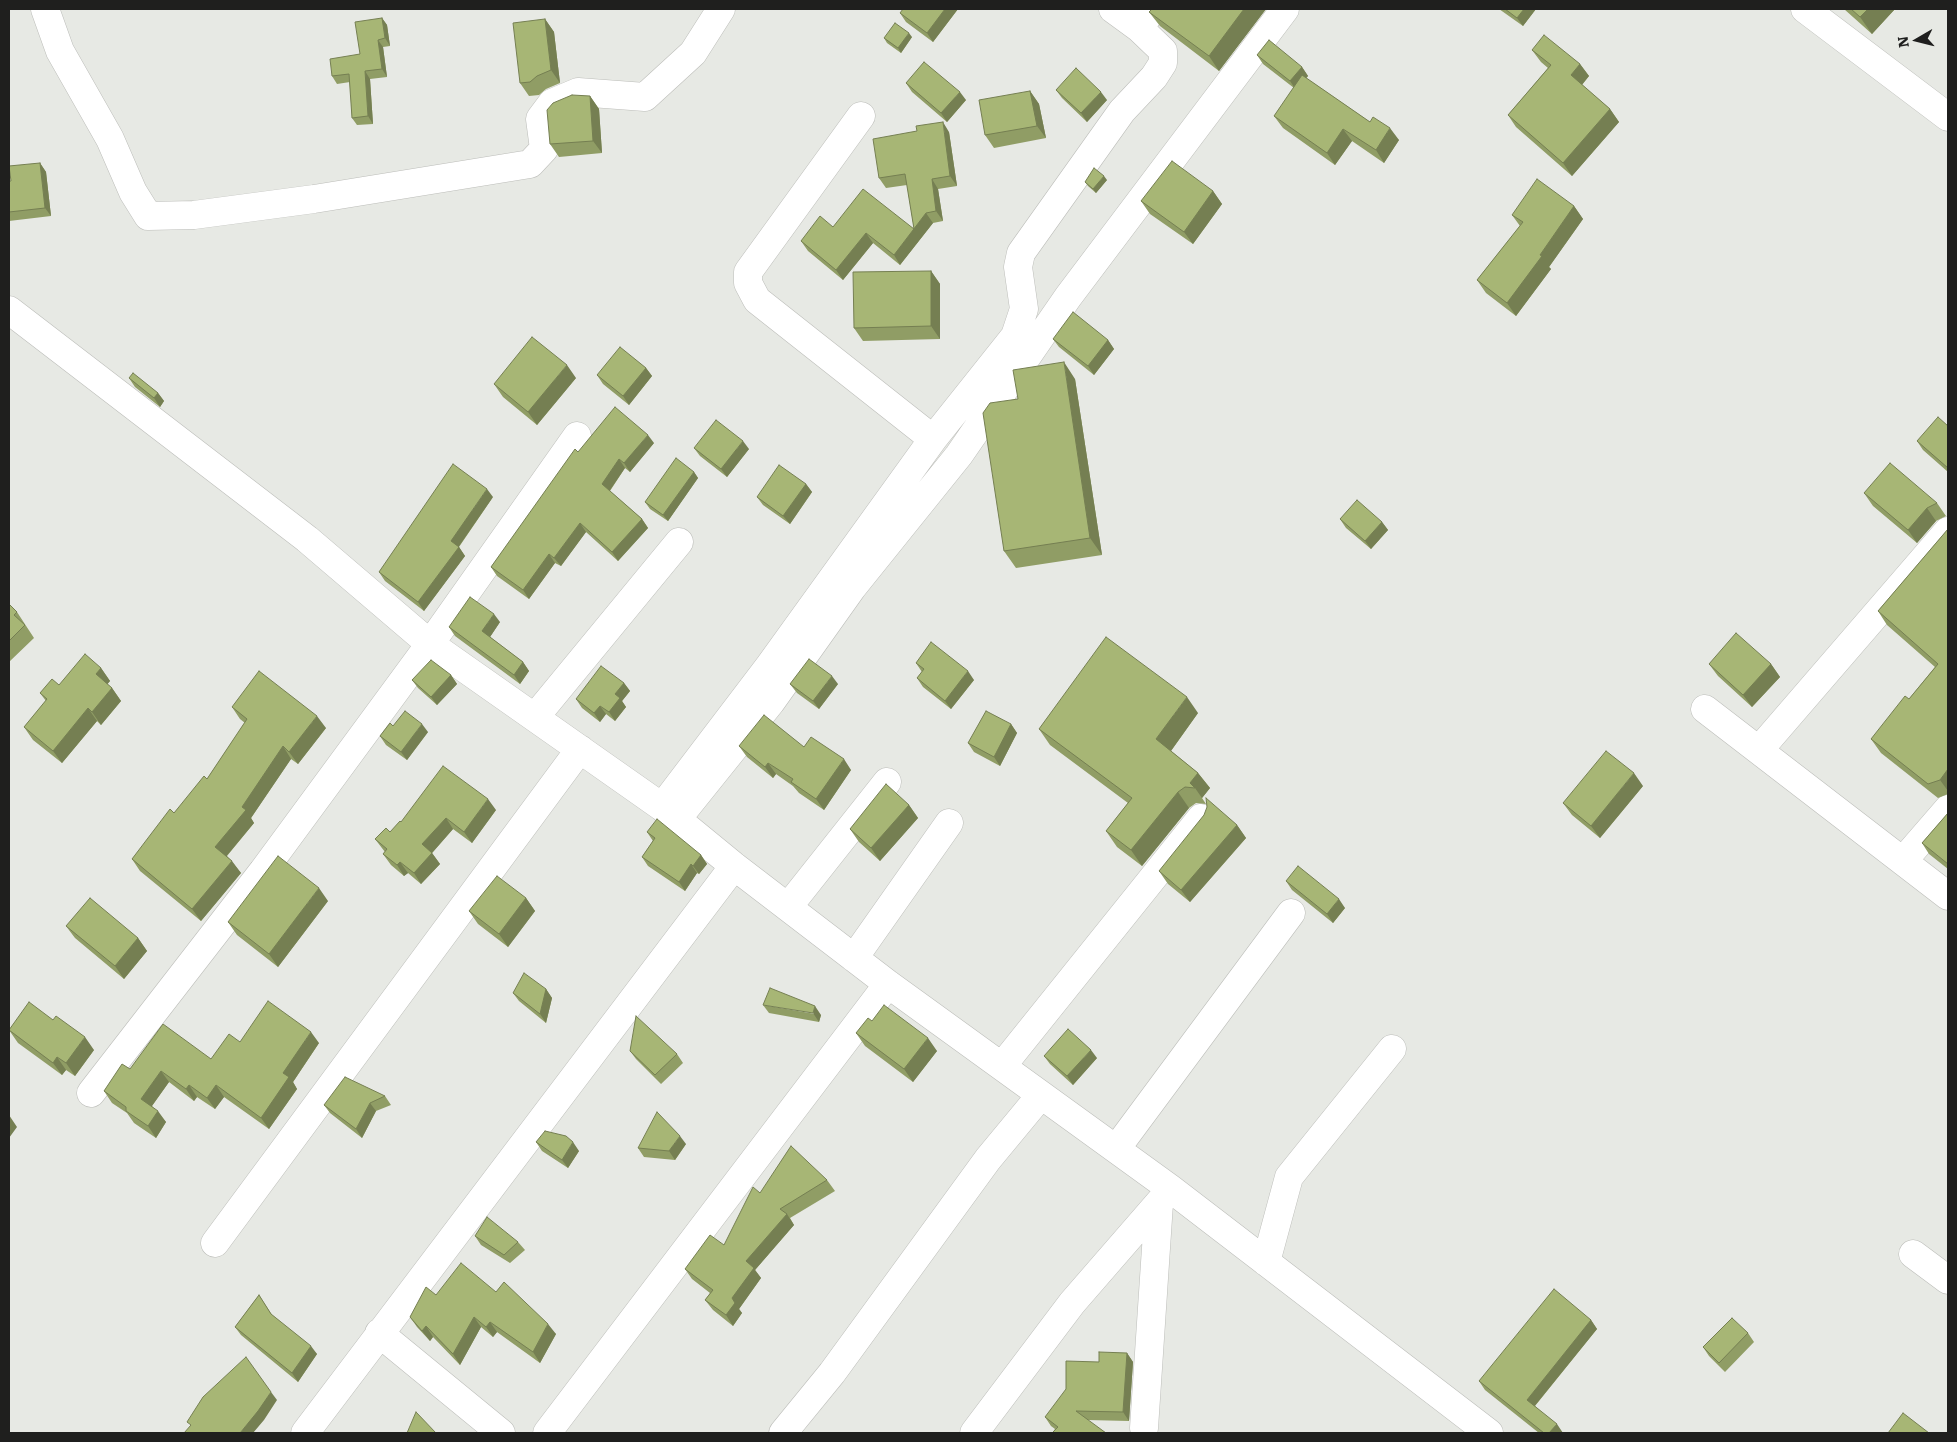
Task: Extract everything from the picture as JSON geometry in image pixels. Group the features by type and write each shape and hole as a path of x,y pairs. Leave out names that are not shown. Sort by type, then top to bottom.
{"street":[{"path":"45,9 60,51 110,139 133,192 148,216 194,215 305,200 530,164 544,149 540,118 552,103 578,92 645,97 693,53 721,9"},
{"path":"670,813 781,650 933,439 1015,336 1024,309 1018,267 1021,253 1122,111 1154,77 1163,63 1163,51 1146,18 1113,9"},
{"path":"670,813 771,702 852,588 959,455 1068,297 1285,9"},
{"path":"1805,9 1948,117"},
{"path":"861,116 748,272 748,283 757,300 933,439"},
{"path":"9,310 307,539 430,644 670,813 734,866 888,984 1116,1149 1165,1196 1266,1262 1489,1433"},
{"path":"91,1093 263,871 430,644 577,436"},
{"path":"1759,750 1948,531"},
{"path":"535,717 679,542"},
{"path":"1705,708 1948,896"},
{"path":"215,1243 580,750"},
{"path":"788,907 886,782"},
{"path":"1903,861 1948,809"},
{"path":"1002,1066 1201,818"},
{"path":"854,958 949,823"},
{"path":"305,1433 734,866"},
{"path":"1116,1149 1292,913"},
{"path":"547,1433 888,984"},
{"path":"1266,1262 1290,1177 1392,1049"},
{"path":"784,1433 844,1358 988,1159 1041,1095"},
{"path":"1144,1428 1165,1196"},
{"path":"974,1433 1072,1303 1165,1196"},
{"path":"1913,1254 1948,1280"},
{"path":"379,1333 501,1433"}],"building":[{"path":"903,9 945,9 927,33 900,13"},
{"path":"1152,9 1244,9 1209,56 1149,12"},
{"path":"1505,9 1524,9 1517,18"},
{"path":"1851,9 1868,9 1860,17"},
{"path":"382,18 385,38 378,40 382,69 365,71 368,116 352,118 349,74 332,76 330,59 360,54 355,22"},
{"path":"545,19 551,70 537,76 530,82 520,83 513,23"},
{"path":"895,23 909,33 898,48 884,38"},
{"path":"1544,35 1580,64 1571,75 1610,109 1563,163 1508,115 1551,65 1532,50"},
{"path":"1269,40 1302,67 1290,81 1257,55"},
{"path":"924,62 960,92 941,113 906,83"},
{"path":"1076,68 1101,92 1081,113 1056,90"},
{"path":"1302,75 1370,122 1373,117 1390,128 1376,150 1343,129 1327,153 1274,116"},
{"path":"1030,91 1037,126 985,135 979,100"},
{"path":"572,95 590,96 593,141 550,144 547,110 553,103"},
{"path":"943,122 950,176 932,179 936,211 926,213 914,229 905,174 879,178 873,139 917,131 916,126"},
{"path":"1172,161 1213,191 1184,232 1141,201"},
{"path":"40,163 45,208 9,212 9,181 11,181 9,166"},
{"path":"1094,168 1104,176 1093,189 1085,182"},
{"path":"1537,179 1574,206 1540,255 1542,256 1507,303 1477,280 1523,222 1512,215"},
{"path":"863,189 914,229 894,255 866,233 836,270 801,241 820,216 833,227"},
{"path":"931,271 931,326 854,328 853,272"},
{"path":"1073,312 1108,340 1088,366 1053,339"},
{"path":"532,337 567,365 528,412 494,384"},
{"path":"620,347 646,368 623,396 597,375"},
{"path":"1064,362 1090,538 1004,551 983,413 990,403 1018,399 1013,370"},
{"path":"133,373 158,393 154,398 129,378"},
{"path":"615,407 648,435 624,463 619,459 602,484 642,519 612,552 580,523 554,558 549,554 523,590 491,567 575,449 578,452"},
{"path":"1938,417 1948,426 1948,468 1917,441"},
{"path":"716,420 743,441 721,469 694,448"},
{"path":"676,458 694,472 663,515 645,502"},
{"path":"1890,463 1937,503 1927,508 1908,530 1864,493"},
{"path":"453,464 487,489 451,541 459,547 418,602 379,572"},
{"path":"779,465 806,484 783,516 757,497"},
{"path":"1357,500 1382,522 1365,541 1340,519"},
{"path":"1948,529 1948,769 1940,780 1928,784 1871,739 1905,696 1909,699 1938,664 1878,611"},
{"path":"470,597 494,614 482,631 523,662 514,675 449,627"},
{"path":"9,604 17,612 14,615 25,625 9,641"},
{"path":"1736,633 1771,664 1743,695 1709,664"},
{"path":"1106,637 1187,697 1156,739 1198,773 1190,783 1195,788 1185,787 1178,792 1131,850 1106,831 1132,798 1039,729"},
{"path":"931,642 968,671 945,701 917,678 924,669 916,663"},
{"path":"85,654 101,668 96,674 112,688 92,712 88,708 53,751 24,727 47,699 40,693 52,679 59,685"},
{"path":"809,659 832,676 813,701 790,684"},
{"path":"431,660 451,675 431,697 412,680"},
{"path":"601,666 624,683 615,694 620,698 609,712 600,706 594,713 576,699"},
{"path":"259,671 317,716 289,752 283,746 242,807 246,810 215,847 232,861 192,909 132,859 170,809 174,813 204,776 207,779 247,719 232,707"},
{"path":"405,711 422,724 401,752 380,736 390,723 393,726"},
{"path":"986,711 1011,724 994,757 968,743"},
{"path":"764,715 804,747 811,737 844,759 816,799 791,782 793,779 768,763 765,767 739,746"},
{"path":"1606,751 1634,773 1591,826 1563,803"},
{"path":"443,766 488,799 464,832 446,818 422,844 432,853 414,873 400,862 397,865 383,854 387,849 375,839 386,828 390,832 401,822"},
{"path":"886,784 909,805 871,848 850,829"},
{"path":"1206,798 1237,825 1181,890 1159,871 1204,815 1207,807"},
{"path":"1948,813 1948,864 1922,843"},
{"path":"657,819 701,855 693,866 691,864 679,882 642,857 655,838 647,832"},
{"path":"278,856 319,888 269,954 228,922"},
{"path":"1298,866 1339,899 1327,914 1286,881"},
{"path":"497,876 526,898 499,934 469,911"},
{"path":"90,898 138,938 115,966 66,926"},
{"path":"524,973 546,989 540,1014 513,993"},
{"path":"770,988 815,1006 813,1013 763,1005"},
{"path":"268,1001 311,1032 283,1073 289,1077 261,1118 216,1085 207,1098 189,1085 186,1089 161,1071 141,1099 158,1111 148,1126 126,1111 126,1107 104,1091 122,1064 130,1069 163,1024 211,1059 229,1034 240,1042"},
{"path":"29,1002 53,1020 56,1016 85,1037 66,1063 57,1057 53,1063 9,1030"},
{"path":"884,1005 928,1038 904,1069 856,1033 868,1018 872,1021"},
{"path":"636,1016 677,1054 655,1075 630,1051"},
{"path":"1068,1029 1091,1050 1067,1076 1044,1056"},
{"path":"345,1077 385,1096 370,1103 356,1129 324,1105"},
{"path":"657,1112 680,1136 669,1151 638,1148"},
{"path":"545,1131 566,1136 573,1142 562,1160 536,1142"},
{"path":"791,1146 827,1180 780,1209 787,1214 746,1261 754,1268 732,1298 735,1303 726,1315 705,1300 713,1290 685,1269 710,1235 724,1245 753,1187 760,1193"},
{"path":"487,1217 518,1242 504,1255 475,1236"},
{"path":"461,1263 496,1292 504,1282 548,1324 533,1352 490,1322 486,1327 474,1317 453,1354 426,1326 422,1331 410,1317 426,1287 436,1295"},
{"path":"1554,1289 1591,1320 1527,1400 1557,1424 1549,1433 1544,1433 1479,1381"},
{"path":"259,1295 271,1314 311,1346 292,1373 235,1327"},
{"path":"1732,1318 1748,1333 1719,1363 1703,1347"},
{"path":"1099,1352 1127,1353 1123,1412 1076,1411 1106,1433 1053,1432 1058,1427 1045,1417 1066,1389 1066,1361 1099,1362"},
{"path":"246,1357 271,1392 258,1411 240,1433 184,1433 191,1425 187,1422 203,1397"},
{"path":"416,1412 436,1433 407,1433"},
{"path":"1903,1413 1929,1433 1888,1433"}]}
